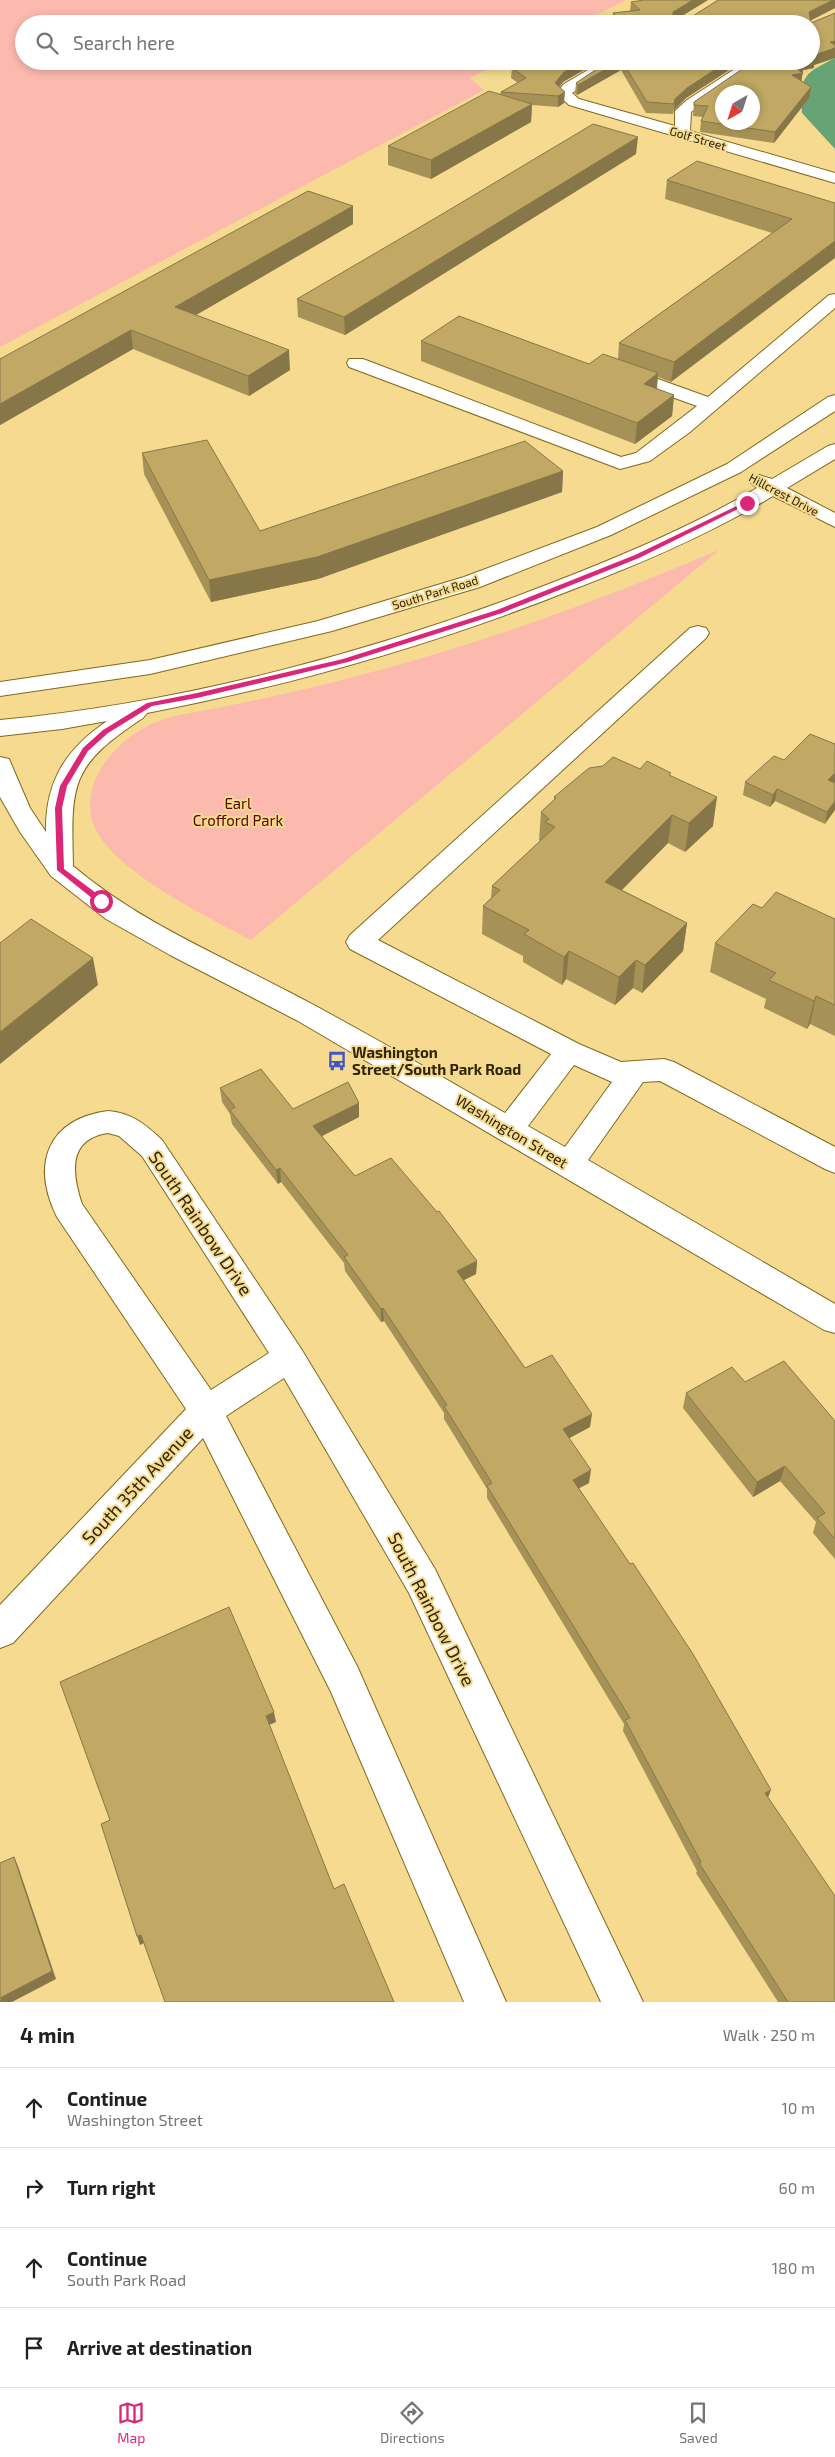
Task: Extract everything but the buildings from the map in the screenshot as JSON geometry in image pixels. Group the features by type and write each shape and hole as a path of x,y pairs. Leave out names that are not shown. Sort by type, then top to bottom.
{"street":[{"name":"Golf Street","path":"598,70 569,87 564,93 574,102 835,178"},
{"path":"682,133 683,111 692,103 744,70"},
{"path":"356,363 620,463 643,457 683,428 835,299"},
{"path":"602,366 711,404"},
{"name":"South Park Road","path":"0,689 150,666 324,626 453,587 604,531 734,468 820,413 835,401"},
{"path":"0,728 62,722 197,696 345,660 499,612 637,556 747,503 835,450"},
{"name":"Hillcrest Drive","path":"734,468 835,521"},
{"path":"698,633 359,942 569,1051 618,1073 664,1070 835,1161"},
{"path":"60,870 59,808 64,786 86,750 106,732 150,704"},
{"name":"Washington Street","path":"0,765 8,804 60,870 101,901 137,924 270,992 570,1164 835,1320"},
{"path":"509,1129 569,1051"},
{"path":"570,1164 635,1072"},
{"name":"South Rainbow Drive","path":"485,2002 344,1679 206,1411 68,1208 59,1182 61,1153 79,1131 105,1121 127,1126 152,1148 289,1357 422,1581 622,2002"},
{"name":"South 35th Avenue","path":"0,1631 206,1411 289,1357"}],"green space":[{"path":"0,0 626,0 596,15 15,15 15,70 486,70 470,78 484,90 0,347"},
{"name":"Earl Crofford Park","path":"719,550 251,940 185,905 137,873 116,856 101,838 92,820 90,804 92,789 106,761 128,739 154,723 179,715 323,685 449,650 540,620"}],"shaded area":[{"path":"835,58 835,149 802,113 801,101 805,78 814,70 820,70 820,67"}],"place":[{"name":"Washington Street/South Park Road","path":"337,1061"}],"route":[{"path":"101,901 60,870 59,808 64,786 86,750 106,732 150,704 197,696 345,660 499,612 637,556 747,503"}]}
